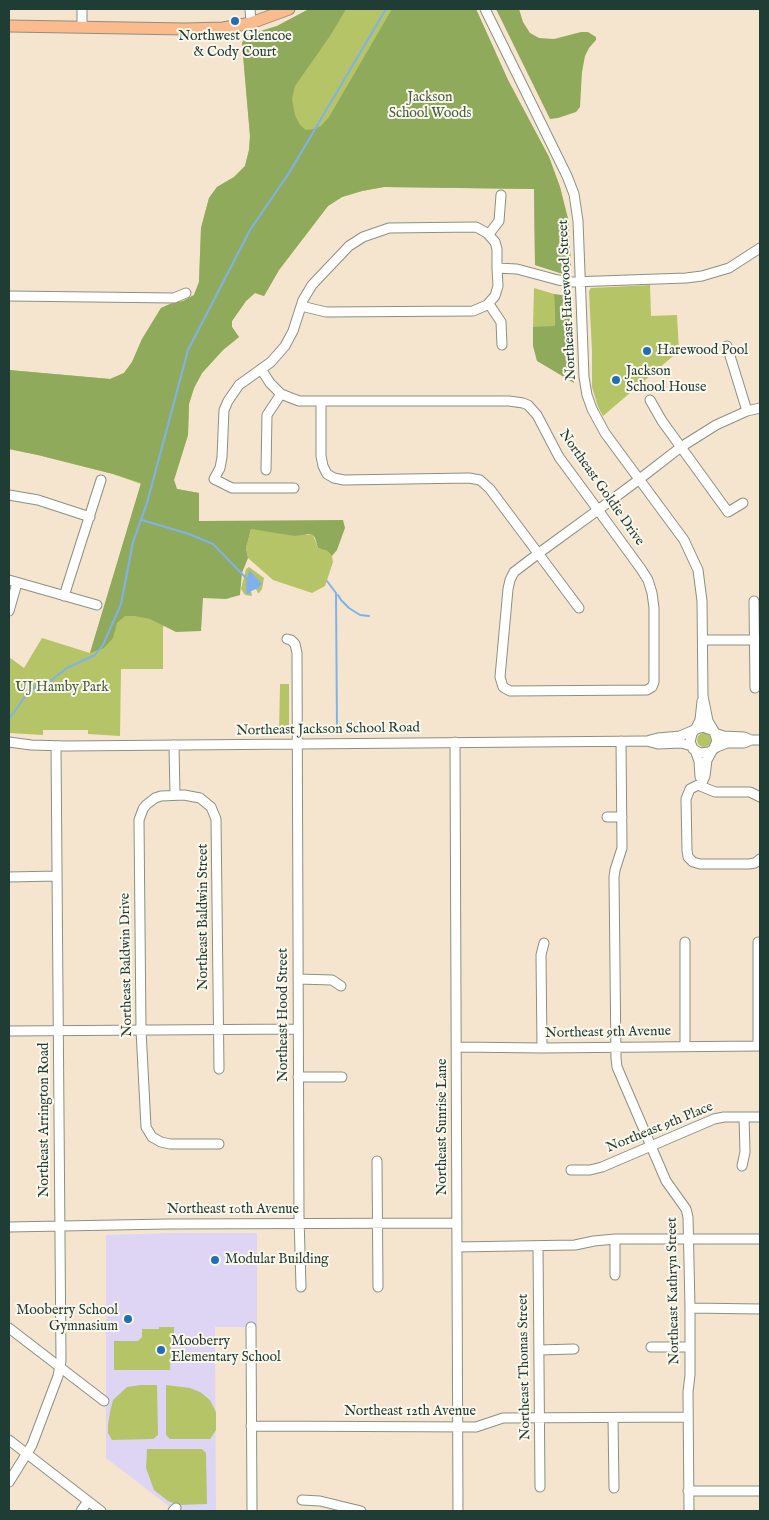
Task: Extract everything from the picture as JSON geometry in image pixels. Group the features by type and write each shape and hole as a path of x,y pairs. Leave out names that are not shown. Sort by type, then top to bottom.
{"main road":[{"path":"9,26 223,28 251,23 289,9"}],"street":[{"path":"82,9 82,27"},
{"path":"250,9 251,23"},
{"name":"Northeast Harewood Street","path":"485,9 572,188 578,214 584,368 587,395 592,409 601,427 684,540 696,564 701,584 703,696 700,720 695,730"},
{"path":"489,234 499,222 500,195"},
{"path":"294,488 232,488 214,479 222,458 222,420 225,407 239,385 274,359 285,346 301,306 312,285 355,241 372,233 398,227 473,227 489,234 494,240 497,249 497,291 489,304 480,309 471,311 326,312 301,306"},
{"path":"498,268 517,269 558,280 581,282 686,278 702,276 729,268 760,248"},
{"path":"9,296 174,298 186,293"},
{"path":"489,304 501,322 502,345"},
{"path":"727,346 747,411"},
{"path":"261,369 270,383 281,394 267,415 266,470"},
{"name":"Northeast Goldie Drive","path":"281,394 299,401 509,400 523,403 532,409 559,457 641,569 650,586 654,608 654,678 652,687 643,690 520,691 510,691 503,687 500,677 510,580 514,572 539,553"},
{"path":"650,400 662,422 728,512 744,503"},
{"path":"321,401 321,456 327,474 344,480 469,478 480,480 490,489 579,608"},
{"path":"539,553 681,447 716,425 747,411 760,408"},
{"path":"64,596 101,480"},
{"path":"9,495 38,500 90,517"},
{"path":"9,611 13,582 97,604"},
{"path":"754,601 758,640 755,688"},
{"name":"Northeast Hood Street","path":"287,639 292,640 295,644 296,653 299,1224 301,1287"},
{"path":"703,640 758,640"},
{"name":"Northeast Harewood Street","path":"703,696 708,721 714,732"},
{"path":"701,785 699,760 690,738 695,730 707,727 723,736 744,736 756,740"},
{"name":"Northeast Jackson School Road","path":"9,742 56,746 647,741 680,736 695,730"},
{"path":"701,785 705,776 707,760 717,741 714,732"},
{"path":"693,748 703,754 728,743 744,743 756,740"},
{"name":"Northeast Kathryn Street","path":"621,741 621,852 614,878 615,1046 617,1067 669,1186 686,1209 689,1224 688,1511"},
{"name":"Northeast Jackson School Road","path":"647,741 658,744 681,743 693,748"},
{"name":"Northeast Sunrise Lane","path":"455,742 458,1511"},
{"path":"174,745 175,795"},
{"name":"Northeast Arrington Road","path":"9,1482 32,1445 60,1367 56,746"},
{"path":"760,797 750,792 716,792 701,785 694,786 687,794 688,857 693,862 700,864 750,864 760,859"},
{"name":"Northeast Baldwin Street","path":"175,795 200,798 211,807 216,819 219,1069"},
{"name":"Northeast Baldwin Drive","path":"175,795 161,796 150,801 143,809 139,820 141,1030 144,1117 146,1127 152,1137 160,1142 170,1144 218,1144"},
{"path":"607,817 622,817"},
{"path":"9,877 57,876"},
{"path":"685,942 685,1046"},
{"path":"758,942 759,1046"},
{"path":"542,1048 541,955 544,943"},
{"path":"298,979 332,980 341,986"},
{"path":"9,1031 298,1029"},
{"name":"Northeast 9th Avenue","path":"456,1046 542,1048 759,1046"},
{"path":"298,1077 342,1077"},
{"path":"742,1166 744,1117"},
{"name":"Northeast 9th Place","path":"572,1170 590,1170 602,1167 714,1119 760,1117"},
{"path":"377,1161 378,1287"},
{"name":"Northeast 10th Avenue","path":"9,1227 168,1224 456,1223"},
{"path":"457,1247 575,1245 594,1241 615,1240 760,1238"},
{"path":"615,1240 615,1276"},
{"name":"Northeast Thomas Street","path":"538,1246 540,1487"},
{"path":"690,1308 760,1309"},
{"path":"251,1327 252,1511"},
{"path":"9,1328 104,1401"},
{"path":"651,1347 689,1347"},
{"path":"539,1350 574,1349"},
{"name":"Northeast 12th Avenue","path":"252,1426 458,1426 483,1425 503,1418 688,1417"},
{"path":"613,1418 614,1488"},
{"path":"9,1440 101,1511"},
{"path":"688,1491 760,1491"},
{"path":"302,1500 320,1501 362,1511"},
{"path":"81,1511 88,1501"}],"shaded area":[{"name":"Mooberry Elementary School","path":"257,1233 257,1327 215,1327 216,1511 175,1511 106,1458 106,1235"}],"green space":[{"name":"Jackson School Woods","path":"309,9 476,9 508,80 549,157 560,187 568,219 571,266 569,271 563,274 535,265 534,189 384,187 342,197 328,206 279,270 264,296 255,293 246,301 232,321 232,327 239,337 223,350 202,373 194,388 189,404 188,435 174,480 177,489 199,493 199,580 163,627 163,669 121,669 120,736 88,734 88,730 43,730 43,735 9,733 9,657 24,668 42,638 90,653 141,484 113,474 9,449 9,370 110,379 124,373 132,362 142,339 161,308 183,301 194,295 199,282 201,228 209,198 217,187 234,177 245,166 249,150 250,136 242,43 251,34 277,26"},
{"name":"Jackson School Woods","path":"309,9 346,9 330,36 295,86 292,99 295,115 300,125 306,130 321,126 329,117 392,9 476,9 508,80 549,157 560,187 568,219 571,266 569,271 563,274 535,265 534,189 384,187 342,197 328,206 279,270 264,296 255,293 246,301 232,321 232,327 239,337 223,350 202,373 194,388 189,404 188,435 174,480 177,489 199,493 199,521 343,520 345,528 337,550 332,556 327,551 318,548 313,535 295,536 251,529 246,548 248,558 242,573 240,595 226,599 203,598 201,631 176,632 150,619 125,616 117,623 113,638 104,648 90,653 141,483 113,474 9,449 9,370 110,379 124,373 132,362 142,339 161,308 183,301 194,295 199,282 201,228 209,198 217,187 234,177 245,166 249,150 250,136 242,43 251,34 277,26"},
{"path":"496,9 519,9 523,22 530,33 539,38 554,39 581,32 588,32 596,37 596,40 585,56 580,107 576,112 550,119"},
{"path":"650,285 651,316 677,315 679,351 603,416 592,387 589,291 591,288"},
{"path":"534,288 554,294 555,327 533,327"},
{"path":"554,294 569,296 574,383 537,361 533,346 533,327 555,326"},
{"path":"251,529 313,535 318,548 327,551 332,556 333,562 325,586 312,593 273,580 248,558 246,548"},
{"path":"249,567 264,578 262,589 259,593 256,589 251,591 252,596 245,595 241,589 246,569"},
{"path":"280,684 289,684 289,729 286,733 279,734"},
{"path":"701,733 707,733 711,740 707,747 701,747 697,743 697,737"},
{"path":"159,1327 174,1327 174,1341 171,1342 170,1370 114,1370 114,1341 138,1341 142,1337 142,1329 159,1329"},
{"path":"157,1385 158,1435 153,1439 112,1440 108,1433 108,1425 113,1400 127,1387"},
{"path":"166,1385 190,1388 200,1392 210,1400 216,1412 216,1430 210,1439 170,1439 166,1435"},
{"path":"147,1449 202,1449 206,1453 207,1504 178,1505 168,1501 154,1490 146,1468"}],"water":[{"path":"249,570 262,584 251,591 251,593 246,594 246,585"}],"waterway":[{"path":"9,719 27,694 38,685 45,685 67,668 95,655 103,645 121,604 133,542 147,503 188,350 250,230 289,173 386,9"},
{"path":"142,520 189,534 213,544 248,580"},
{"path":"327,581 336,593 337,730"},
{"path":"338,595 349,608 360,615 369,616"}],"place":[{"name":"Northwest Glencoe & Cody Court","path":"235,21"},
{"name":"Harewood Pool","path":"647,351"},
{"name":"Jackson School House","path":"616,380"},
{"name":"Modular Building","path":"215,1260"},
{"name":"Mooberry School Gymnasium","path":"128,1319"},
{"name":"Mooberry Elementary School","path":"161,1350"}],"park label":[{"name":"UJ Hamby Park","path":"62,688"}]}
